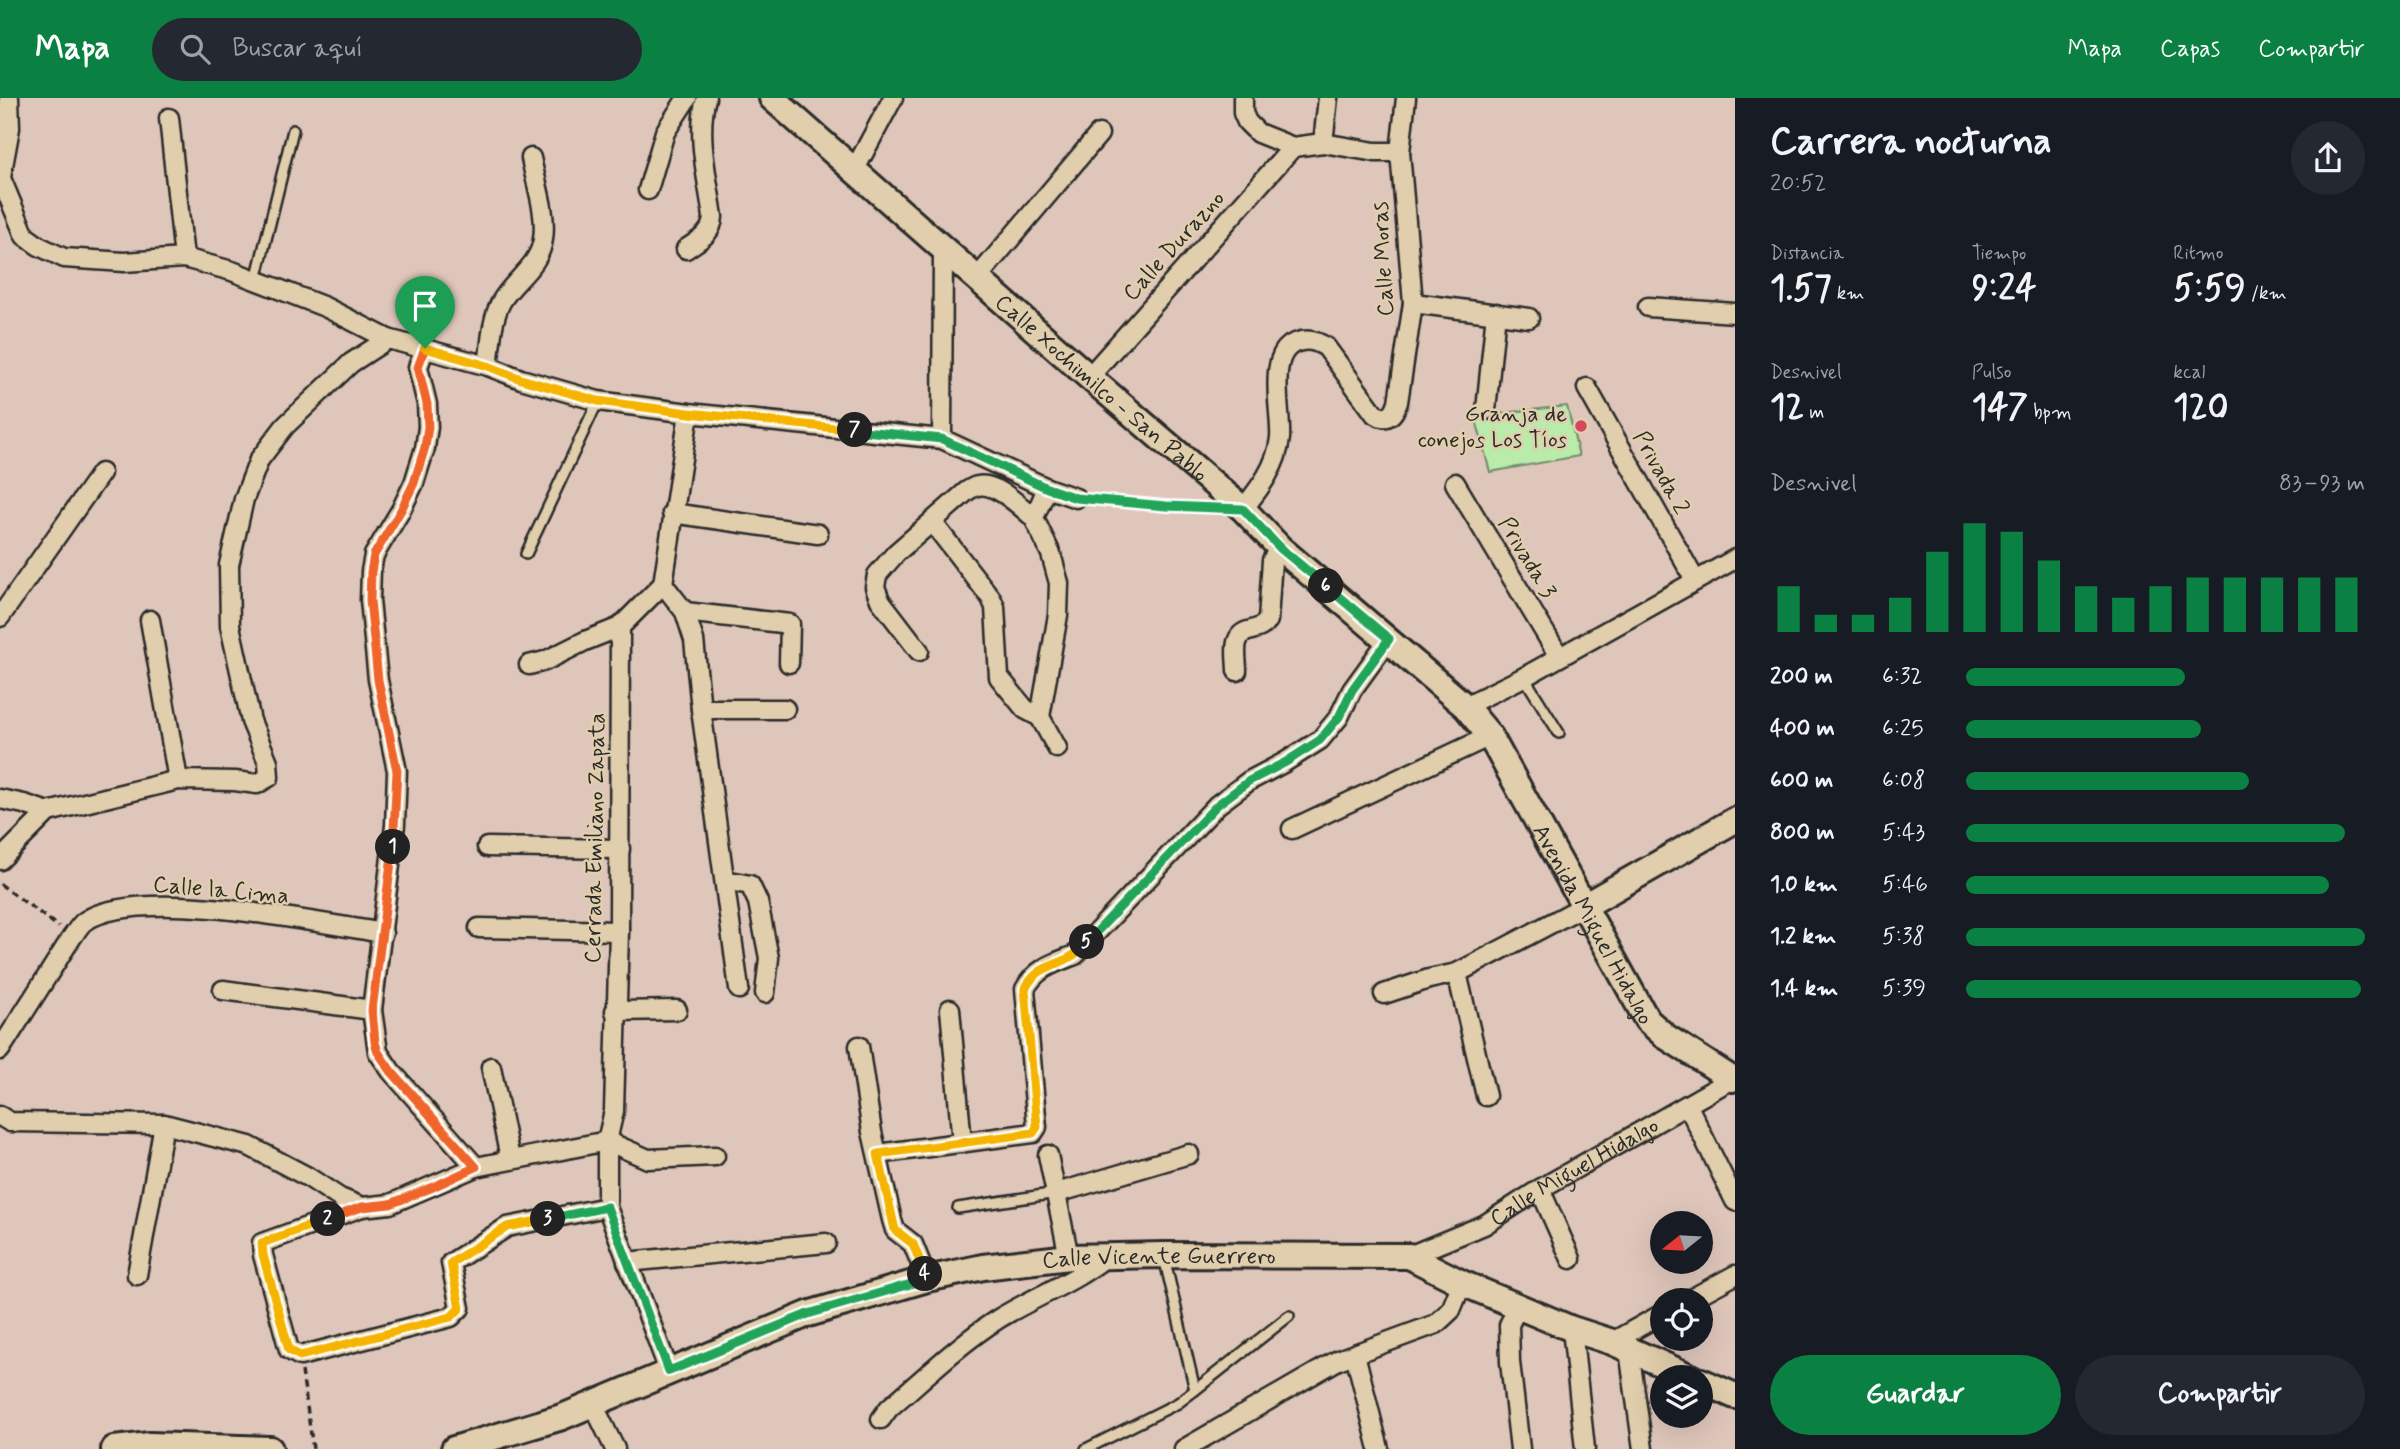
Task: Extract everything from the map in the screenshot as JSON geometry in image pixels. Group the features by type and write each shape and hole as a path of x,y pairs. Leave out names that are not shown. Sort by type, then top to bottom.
{"main road":[{"name":"Calle Xochimilco - San Pablo","path":"772,98 1243,509 1280,548 1465,706"},
{"name":"Avenida Miguel Hidalgo","path":"1465,706 1490,736 1647,1020 1665,1036 1734,1081"},
{"path":"1584,906 1735,820"},
{"name":"Calle Vicente Guerrero","path":"454,1449 511,1442 669,1371 808,1314 928,1279 983,1267 1069,1257 1409,1256 1462,1283 1664,1365"},
{"path":"1713,1386 1735,1396"},
{"path":"114,1449 150,1446 271,1449"}],"street":[{"path":"9,98 10,128 1,176 25,236 64,258 124,262 184,258 232,271 326,307 387,339 488,366 521,379 598,401 942,439 1047,488 1076,498"},
{"path":"648,190 665,132 687,98"},
{"path":"686,249 713,226 702,132 702,111 706,98"},
{"path":"855,169 893,98"},
{"path":"1243,98 1243,113 1247,122 1258,133 1293,147 1324,143 1375,152 1400,152 1406,98"},
{"path":"1324,143 1328,98"},
{"path":"169,118 184,258"},
{"path":"978,277 1099,134"},
{"name":"Calle Durazno","path":"1089,377 1293,147"},
{"name":"Calle Moras","path":"1243,509 1274,463 1280,438 1278,376 1282,354 1290,345 1301,340 1316,341 1325,347 1375,414 1387,418 1394,414 1413,303 1400,152"},
{"path":"488,366 496,315 502,300 532,265 543,241 543,216 531,158"},
{"path":"942,439 943,248"},
{"path":"1413,303 1529,318"},
{"path":"1648,307 1735,313"},
{"path":"1486,410 1496,313"},
{"path":"0,860 48,812 178,780 257,784 269,778 268,762 251,721 230,626 229,565 244,499 260,460 285,426 351,363 387,339"},
{"path":"425,348 418,367 427,404 425,447 414,483 374,555 371,572 371,611 378,680 397,771 395,825 372,1010 378,1052 391,1071 476,1167"},
{"name":"Privada 2","path":"1587,388 1695,580"},
{"path":"529,665 545,662 585,641 620,627 663,584 689,413"},
{"path":"0,617 101,474"},
{"name":"Privada 3","path":"1455,483 1559,656"},
{"path":"919,651 880,600 875,587 877,575 896,553 967,491 978,486 989,487 1010,497 1034,518 1051,554 1059,583 1058,615 1040,717"},
{"path":"1034,518 1047,488"},
{"path":"672,513 818,534"},
{"path":"933,523 991,598 995,607 999,677 1025,709 1040,717 1057,748"},
{"path":"1237,671 1236,645 1239,636 1244,632 1262,628 1268,620 1272,560 1280,548"},
{"path":"1465,706 1524,677 1735,559"},
{"path":"663,584 685,612 694,640 739,989"},
{"path":"685,612 790,624 789,663"},
{"path":"150,620 178,780"},
{"name":"Cerrada Emiliano Zapata","path":"620,627 619,931 614,1111 607,1142 607,1207 669,1371"},
{"path":"878,1154 1033,1133 1037,1127 1025,989 1032,976 1046,966 1074,955 1217,805 1249,781 1320,740 1339,717 1352,690 1389,639"},
{"path":"701,709 785,709"},
{"path":"1292,829 1490,736"},
{"path":"0,799 48,812"},
{"path":"487,847 620,849"},
{"path":"725,880 750,885 758,902 769,958 765,993"},
{"name":"Calle la Cima","path":"0,1050 72,937 84,922 104,912 163,906 221,909 383,933"},
{"path":"1384,994 1457,973 1584,906"},
{"path":"479,928 619,931"},
{"path":"1457,973 1486,1096"},
{"path":"223,990 372,1010"},
{"path":"950,1009 962,1143"},
{"path":"615,1011 677,1010"},
{"path":"859,1046 895,1230 913,1244 928,1279"},
{"path":"491,1067 510,1158"},
{"name":"Calle Miguel Hidalgo","path":"1409,1256 1484,1225 1540,1189 1734,1081"},
{"path":"1688,1106 1735,1201"},
{"path":"0,1116 10,1122 164,1124 249,1146 308,1177 340,1198 362,1207"},
{"path":"137,1275 164,1124"},
{"path":"607,1207 507,1227 460,1255 451,1263 460,1308 451,1317 300,1356 289,1350 262,1243 362,1207 390,1204 476,1167 510,1158 607,1142 648,1159 715,1156"},
{"path":"1048,1154 1069,1257"},
{"path":"1057,1193 1189,1154"},
{"path":"1540,1189 1571,1259"},
{"path":"627,1262 825,1242"},
{"path":"881,1419 895,1403 998,1319 1088,1272 1106,1257"},
{"path":"1711,1288 1735,1275"},
{"path":"1184,1449 1338,1360 1436,1324 1451,1310 1462,1283"},
{"path":"1518,1306 1509,1325 1520,1449"},
{"path":"1643,1449 1620,1346 1650,1323"},
{"path":"1572,1329 1585,1449"},
{"path":"1354,1354 1379,1449"},
{"path":"593,1404 615,1449"}],"lane":[{"path":"256,280 293,130"},
{"path":"526,554 598,401"},
{"path":"1524,677 1559,733"},
{"path":"958,1208 1057,1193"},
{"path":"1164,1255 1195,1390"},
{"path":"1086,1449 1178,1403 1289,1316"}],"path":[{"path":"1076,498 1243,509"},
{"path":"0,884 72,937"},
{"path":"300,1356 313,1449"}],"green space":[{"path":"1567,406 1579,456 1490,472 1475,416"}],"place":[{"name":"Granja de conejos Los Tíos","path":"1581,426"}],"route":[{"path":"425,348 598,401 942,439 1047,488 1076,498 1243,509 1280,548 1389,639 1352,690 1339,717 1320,740 1249,781 1217,805 1074,955 1046,966 1032,976 1025,989 1037,1127 1033,1133 878,1154 895,1230 913,1244 928,1279 808,1314 669,1371 607,1207 507,1227 460,1255 451,1263 460,1308 451,1317 300,1356 289,1350 262,1243 362,1207 390,1204 476,1167 391,1071 378,1052 372,1010 395,825 397,771 378,680 370,600 371,572 374,555 414,483 425,447 427,404 418,367 425,348"}]}
